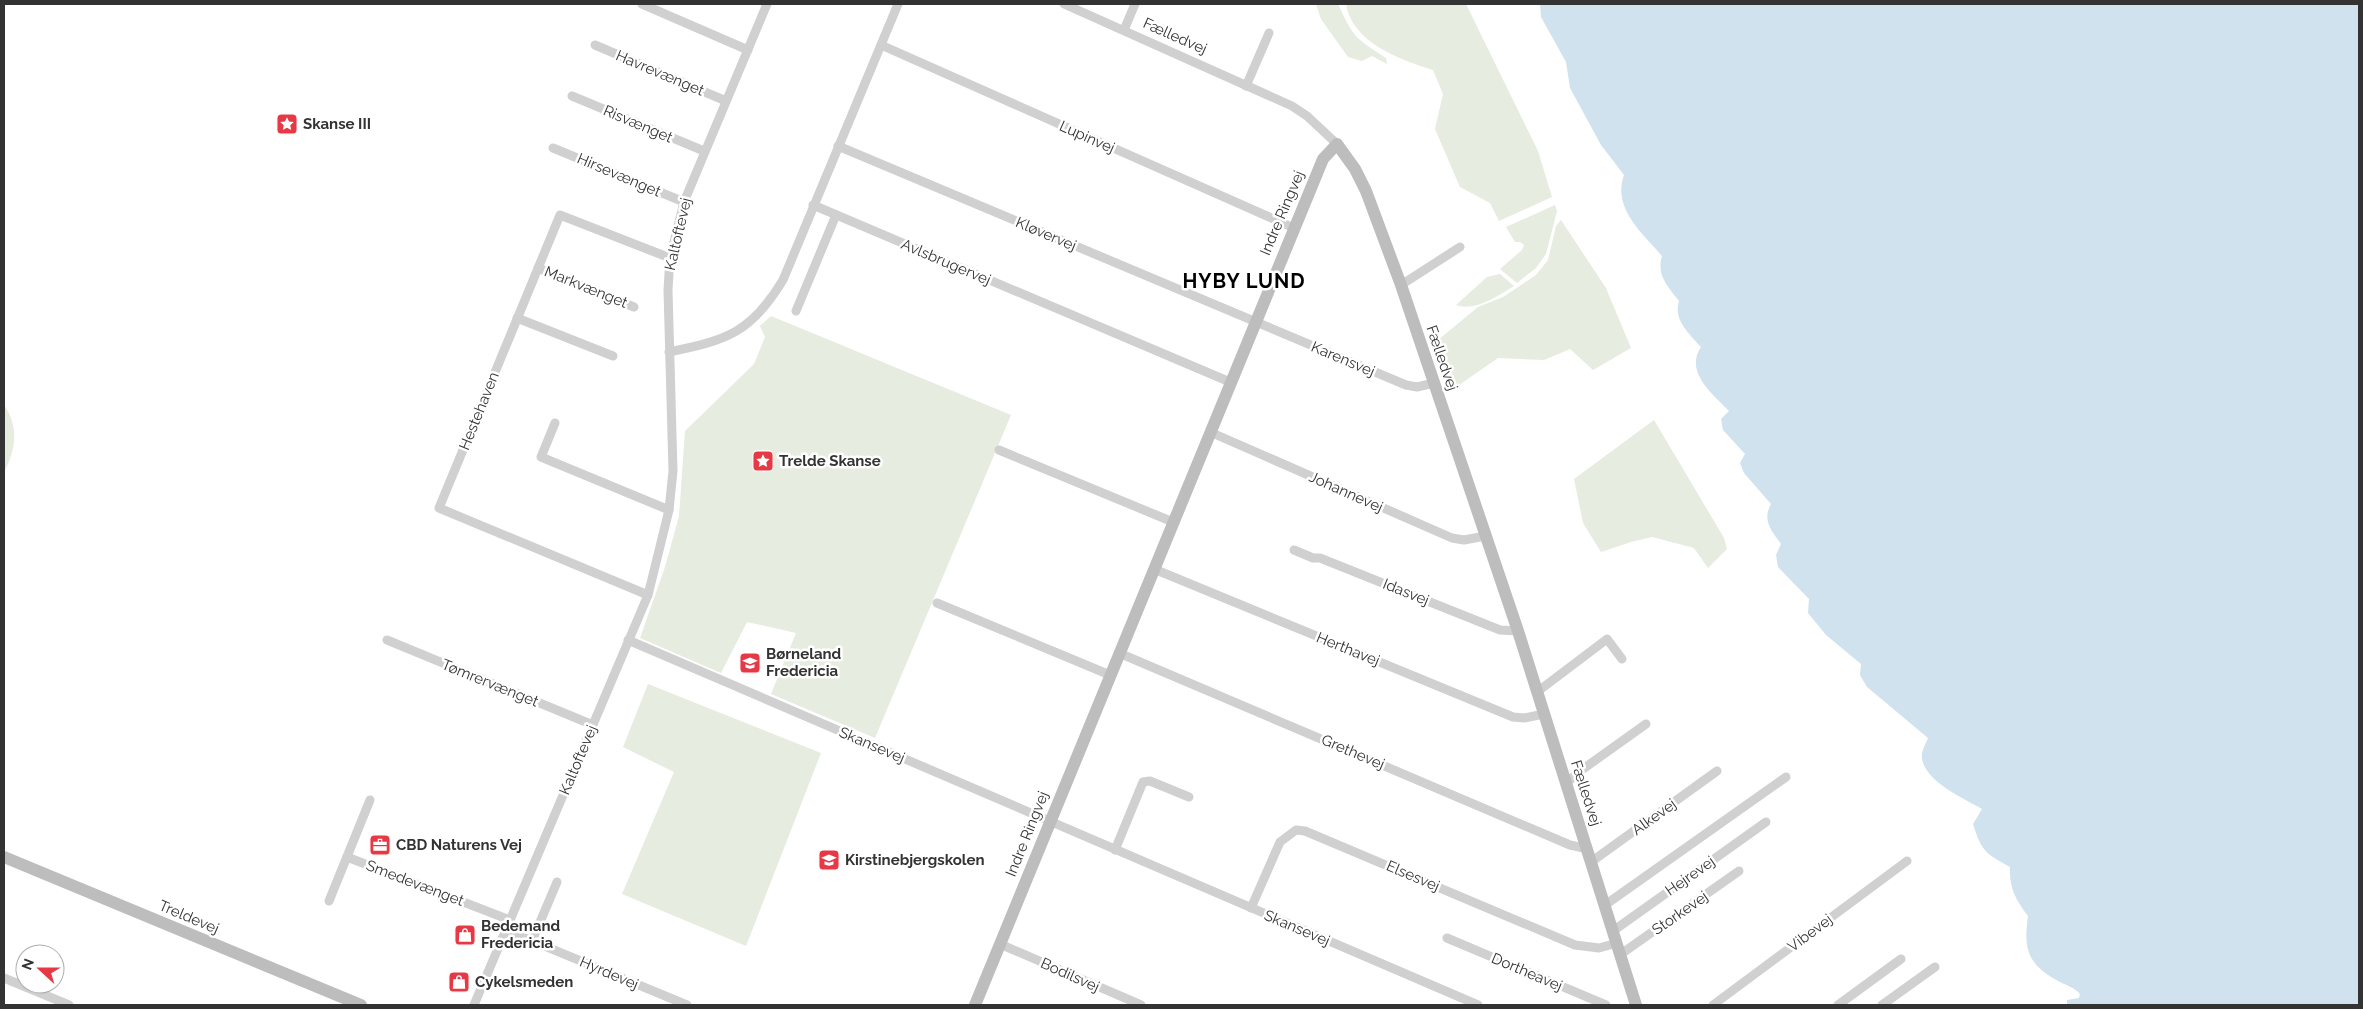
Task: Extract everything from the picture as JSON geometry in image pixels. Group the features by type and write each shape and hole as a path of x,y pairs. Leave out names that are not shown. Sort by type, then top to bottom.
{"street":[{"path":"642,4 748,50"},
{"name":"Kaltoftevej","path":"474,1005 648,595 668,510 673,471 668,290 670,258 684,202 767,4"},
{"path":"669,352 720,340 737,332 762,310 783,280 898,4"},
{"name":"Fælledvej","path":"1064,4 1246,86 1307,116 1337,144 1354,169 1366,191 1401,285 1518,631 1636,1005"},
{"path":"1124,30 1135,4"},
{"path":"1246,86 1269,33"},
{"name":"Havrevænget","path":"595,45 726,101"},
{"name":"Lupinvej","path":"881,45 1294,228"},
{"name":"Risvænget","path":"572,96 704,151"},
{"name":"Indre Ringvej","path":"975,1005 1323,159 1337,144"},
{"name":"Kløvervej","path":"838,146 1255,322"},
{"name":"Hirsevænget","path":"553,148 684,202"},
{"name":"Avlsbrugervej","path":"813,205 1230,382"},
{"name":"Hestehaven","path":"648,595 438,508 560,215 670,258"},
{"path":"796,310 836,215"},
{"path":"1401,285 1460,247"},
{"name":"Markvænget","path":"538,268 634,306"},
{"path":"517,318 614,356"},
{"name":"Karensvej","path":"1255,322 1406,385 1417,387 1434,383"},
{"path":"555,423 541,457 668,510"},
{"name":"Johannevej","path":"1210,432 1452,538 1464,540 1485,536"},
{"path":"1000,450 1173,522"},
{"name":"Idasvej","path":"1294,550 1312,558 1320,558 1500,630 1518,631"},
{"name":"Herthavej","path":"1154,569 1513,716 1524,718 1544,714"},
{"path":"937,603 1110,675"},
{"path":"1537,692 1607,639 1622,659"},
{"name":"Tømrervænget","path":"387,640 593,725"},
{"name":"Skansevej","path":"628,640 1478,1005"},
{"name":"Grethevej","path":"1119,653 1570,845 1588,849"},
{"path":"1566,784 1576,774 1646,724"},
{"name":"Alkevej","path":"1591,862 1717,771"},
{"path":"1605,905 1786,777"},
{"path":"1115,850 1144,782 1150,781 1189,797"},
{"name":"Smedevænget","path":"329,901 370,800"},
{"name":"Hejrevej","path":"1617,943 1766,822"},
{"name":"Elsesvej","path":"1251,908 1280,842 1296,830 1306,831 1575,945 1599,948 1617,943"},
{"name":"Treldevej","path":"4,857 361,1005"},
{"name":"Smedevænget","path":"347,857 510,920"},
{"name":"Vibevej","path":"1713,1005 1907,861"},
{"name":"Storkevej","path":"1617,943 1739,871"},
{"path":"532,941 556,882"},
{"name":"Hyrdevej","path":"506,930 687,1005"},
{"name":"Dortheavej","path":"1447,938 1606,1005"},
{"name":"Bodilsvej","path":"1000,944 1140,1005"},
{"path":"1838,1005 1900,959"},
{"path":"1882,1005 1935,967"},
{"path":"4,978 69,1005"}],"shaded area":[{"path":"1316,4 1338,4 1347,24 1356,36 1386,58 1387,64 1372,56 1362,61 1348,57 1321,19"},
{"path":"1346,4 1466,4 1538,151 1552,197 1499,221 1490,203 1460,187 1435,129 1443,94 1433,70 1393,55 1368,39 1350,18"},
{"path":"1555,205 1557,211 1546,254 1536,268 1517,283 1500,269 1522,250 1524,245 1520,242 1515,242 1506,227"},
{"path":"1561,220 1606,288 1631,348 1593,370 1570,349 1544,360 1498,358 1449,392 1432,345 1478,307 1503,297 1536,275 1548,260 1556,226"},
{"path":"1500,274 1514,286 1478,305 1463,307 1456,305 1487,277"},
{"path":"771,316 1011,415 875,738 771,694 796,633 747,622 721,673 640,638 665,567 679,516 685,431 754,364 765,337 760,326"},
{"path":"4,405 12,421 14,438 11,455 4,472"},
{"path":"1654,420 1724,538 1727,549 1708,568 1694,548 1652,537 1601,552 1583,523 1574,479"},
{"path":"648,684 821,753 746,946 622,894 674,772 623,747"}],"water":[{"path":"1540,4 2359,4 2359,1005 2067,1005 2067,1000 2079,998 2080,994 2073,988 2049,976 2034,963 2027,947 2028,916 2014,893 2010,867 1985,851 1973,824 1982,809 1944,787 1927,771 1922,753 1928,738 1867,687 1860,675 1861,664 1826,635 1808,613 1809,599 1778,567 1776,555 1781,544 1769,525 1767,515 1771,504 1744,473 1740,463 1745,454 1723,430 1721,419 1729,411 1709,390 1698,374 1697,356 1701,347 1680,320 1678,314 1679,301 1667,286 1662,275 1662,256 1638,229 1625,209 1621,187 1624,175 1601,145 1570,88 1566,62 1541,17"}],"place":[{"name":"Skanse III","path":"287,124"},
{"name":"Trelde Skanse","path":"763,461"},
{"name":"Børneland Fredericia","path":"750,663"},
{"name":"CBD Naturens Vej","path":"380,845"},
{"name":"Kirstinebjergskolen","path":"829,860"},
{"name":"Bedemand Fredericia","path":"465,935"},
{"name":"Cykelsmeden","path":"459,982"}],"district":[{"name":"HYBY LUND","path":"1244,281"}]}
